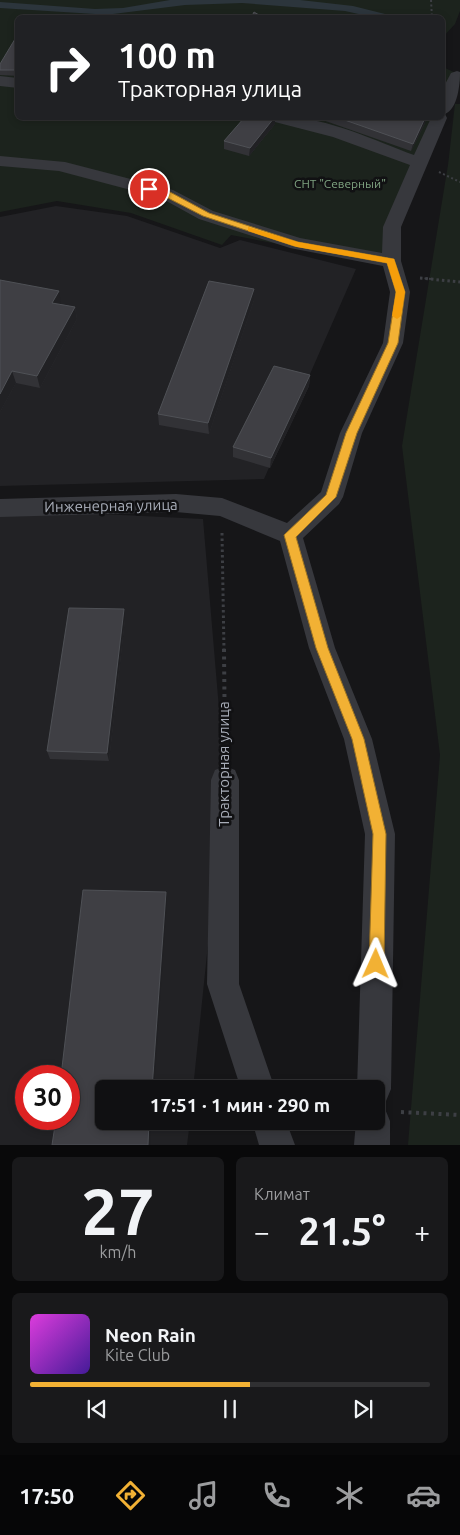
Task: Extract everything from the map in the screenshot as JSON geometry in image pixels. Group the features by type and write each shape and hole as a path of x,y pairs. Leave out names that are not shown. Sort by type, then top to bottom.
{"street":[{"path":"445,103 457,76"},
{"path":"0,81 15,83"},
{"path":"288,120 339,134 420,163"},
{"path":"290,535 331,497 352,433 393,343 400,292 393,268 392,227 438,120"},
{"path":"0,161 68,168 167,194 206,215 297,244 393,268"},
{"name":"Инженерная улица","path":"0,508 176,504 222,508"},
{"path":"222,508 290,535"},
{"path":"290,535 322,648 358,739 380,834 374,1080"},
{"name":"Тракторная улица","path":"225,780 223,984 255,1080"},
{"path":"272,1130 277,1145"},
{"path":"372,1145 378,1130"}],"path":[{"path":"431,0 432,15"},
{"path":"393,268 460,282"},
{"name":"Тракторная улица","path":"222,508 225,780"},
{"path":"385,1116 460,1115"}],"shaded area":[{"path":"170,0 300,0 353,6 389,15 363,15 345,11 242,3 185,5 99,15 0,8 0,2 95,9 123,8"},
{"path":"56,206 127,216 220,248 240,240 356,269 264,479 0,486 0,217"},
{"path":"61,512 203,519 225,780 194,1080 95,1080 95,1130 189,1130 187,1145 0,1145 0,514"}],"green space":[{"name":"СНТ \"Северный\"","path":"0,0 460,0 460,11 455,24 445,35 445,15 15,15 15,120 442,120 380,257 294,247 231,235 222,245 131,213 57,201 0,212"},
{"name":"СНТ \"Северный\"","path":"445,68 460,75 460,80 445,113"},
{"path":"455,104 460,104 460,1145 408,1145 440,755 402,446 448,165"}],"building":[{"path":"15,39 15,70 0,70 0,64"},
{"path":"242,120 272,120 250,148 224,141"},
{"path":"345,120 424,120 413,144"},
{"path":"0,280 59,291 52,303 75,307 37,376 12,371 0,394"},
{"path":"209,281 254,289 208,423 158,414"},
{"path":"274,366 310,375 271,458 233,447"},
{"path":"69,608 124,609 107,753 47,751"},
{"path":"83,890 166,892 153,1080 95,1080 95,1130 149,1130 148,1145 52,1145 54,1130 80,1130 80,1065 62,1065"}],"slow traffic":[{"path":"251,229 297,244 391,261 400,292 397,316"}],"route":[{"path":"149,189 167,194 206,215 297,244 391,261 400,292 393,343 352,433 331,497 290,535 322,648 358,739 380,834 376,964"}]}
